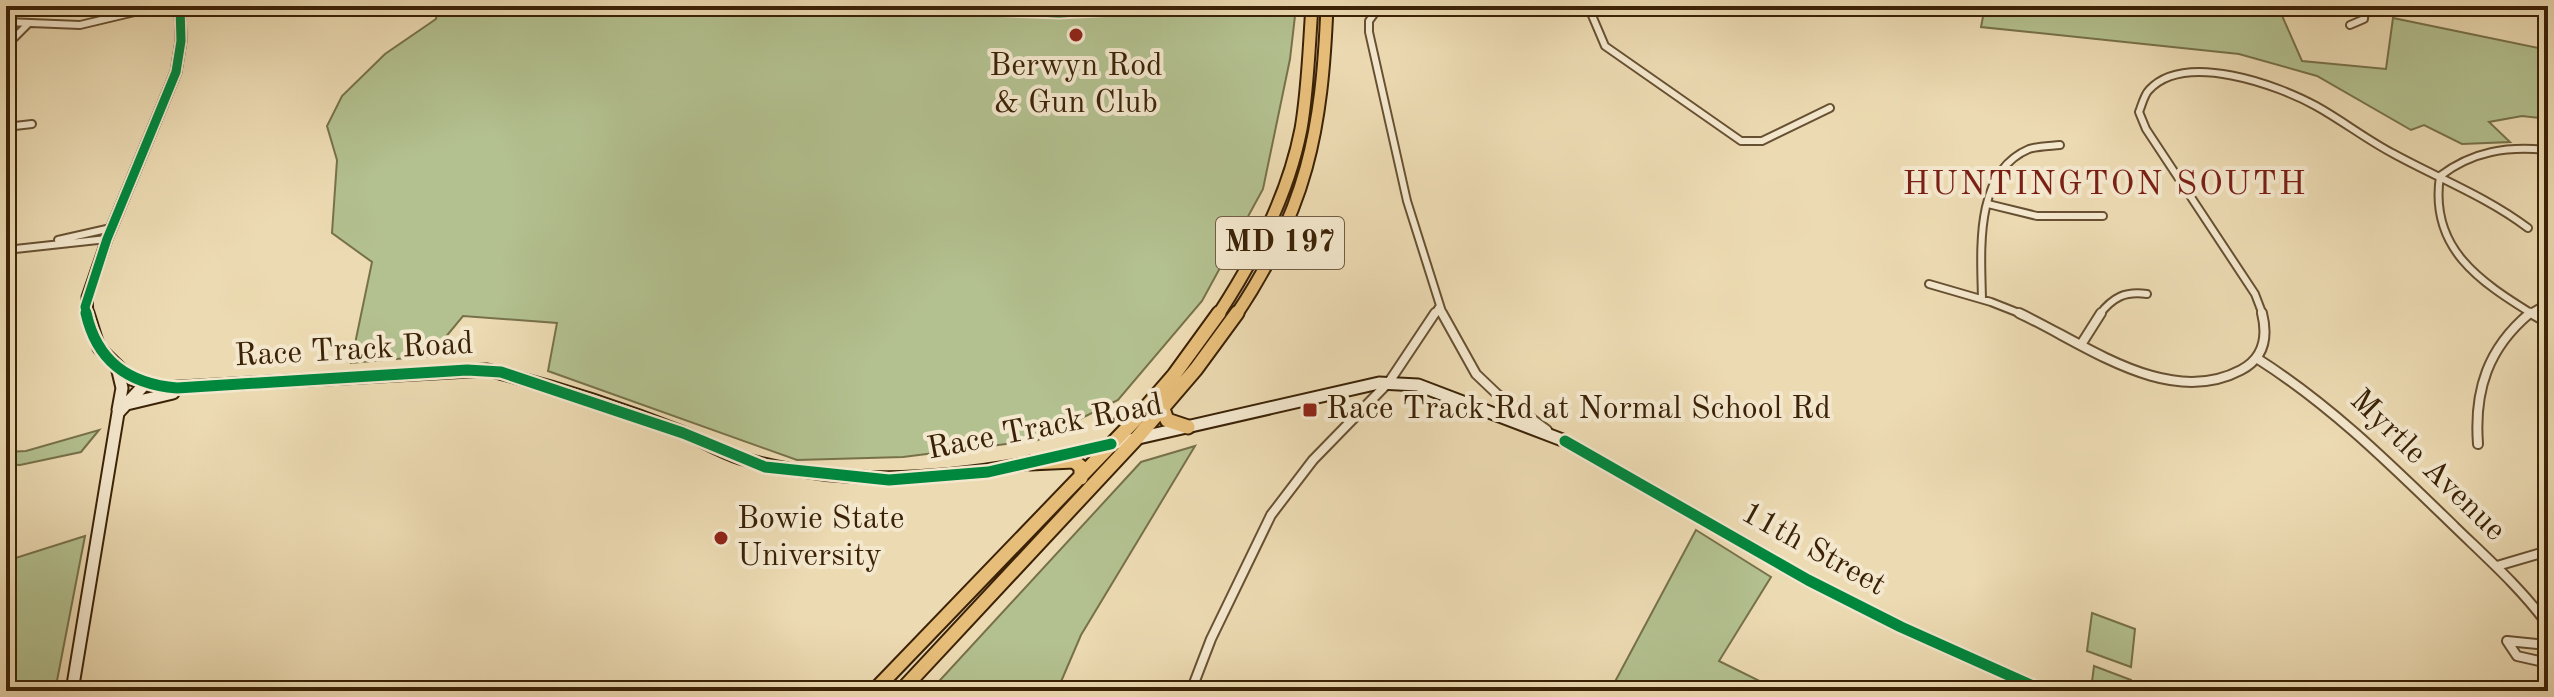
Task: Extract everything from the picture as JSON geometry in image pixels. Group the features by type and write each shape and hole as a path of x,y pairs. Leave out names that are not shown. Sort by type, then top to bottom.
{"main road":[{"name":"MD 197","path":"874,691 1081,478 1207,331 1234,293 1262,245 1289,174 1301,131 1309,86 1312,6"},
{"name":"MD 197","path":"901,691 1137,439 1247,303 1277,250 1309,166 1320,111 1327,6"},
{"path":"1163,409 1167,420 1188,427"},
{"path":"1030,463 1074,461 1081,467 1081,478"}],"street":[{"path":"6,22 91,24 160,6"},
{"name":"Race Track Road","path":"180,6 181,41 176,72 109,234 85,307 95,341 131,379 145,384 164,388 487,370 546,386 703,441 736,457 780,470 889,480 966,475 1030,463 1389,382 1418,385 1439,392 1565,441"},
{"path":"1380,6 1369,21 1369,32 1407,201 1439,308 1476,374 1497,394 1565,441"},
{"path":"1588,6 1605,46 1741,141 1753,144 1765,141 1808,113 1830,108"},
{"path":"2350,25 2364,19 2365,6"},
{"path":"2539,6 2548,8"},
{"path":"6,46 28,24"},
{"path":"1929,284 1939,290 1982,299 2025,315 2130,368 2186,382 2228,378 2258,359 2265,331 2261,306 2146,129 2139,112 2149,90 2166,77 2189,72 2257,81 2307,101 2386,150 2498,205 2528,228"},
{"path":"6,127 32,124"},
{"path":"1982,299 1982,235 1998,174 2006,163 2033,149 2060,145"},
{"path":"2548,150 2512,148 2481,152 2457,162 2440,176 2435,207 2447,239 2474,270 2548,323"},
{"path":"1988,204 2037,216 2103,216"},
{"path":"6,250 109,234"},
{"path":"2082,343 2114,297 2129,291 2147,294"},
{"path":"2478,444 2476,400 2485,366 2499,343 2530,312 2548,303"},
{"path":"1191,691 1211,639 1271,515 1313,460 1389,382 1439,308"},
{"name":"Myrtle Avenue","path":"2258,359 2301,385 2354,426 2497,566 2548,625"},
{"path":"72,691 120,410 122,388 116,365"},
{"path":"120,410 145,384"},
{"path":"120,410 134,400 200,386"},
{"name":"11th Street","path":"1565,441 1818,586 2044,691"},
{"path":"2497,566 2548,551"},
{"path":"2548,645 2507,641 2515,656 2548,663"}],"green space":[{"path":"438,6 1296,7 1290,59 1263,189 1202,301 1118,400 1038,440 903,457 797,460 548,371 557,323 463,316 430,356 351,363 372,262 332,233 337,160 327,126 342,96 385,54 436,19"},
{"path":"1985,6 2258,6 2280,11 2302,61 2386,69 2393,18 2548,50 2548,119 2522,116 2489,122 2510,142 2462,144 2424,125 2411,130 2317,76 2239,54 1981,27"},
{"path":"99,430 81,452 20,465 6,464 6,452 26,451"},
{"path":"1195,446 1081,635 1057,691 930,691 1141,462"},
{"path":"1696,530 1771,577 1719,661 1780,691 1610,691"},
{"path":"85,536 55,691 6,691 6,561"},
{"path":"2092,613 2135,629 2131,667 2087,651"},
{"path":"2094,666 2131,680 2130,691 2115,691 2092,682"}],"cycle path":[{"path":"180,6 181,41 176,72 107,239 85,307 99,348 131,379 153,386 177,388 284,379 467,370 501,372 683,433 765,467 889,480 988,472 1111,444"},
{"path":"897,6 1059,13 1193,6"},
{"path":"1565,441 1808,580 1901,627 2044,691"}],"place":[{"name":"Berwyn Rod & Gun Club","path":"1076,35"},
{"name":"Race Track Rd at Normal School Rd","path":"1310,410"},
{"name":"Bowie State University","path":"721,538"}],"district":[{"name":"HUNTINGTON SOUTH","path":"2105,185"}]}
